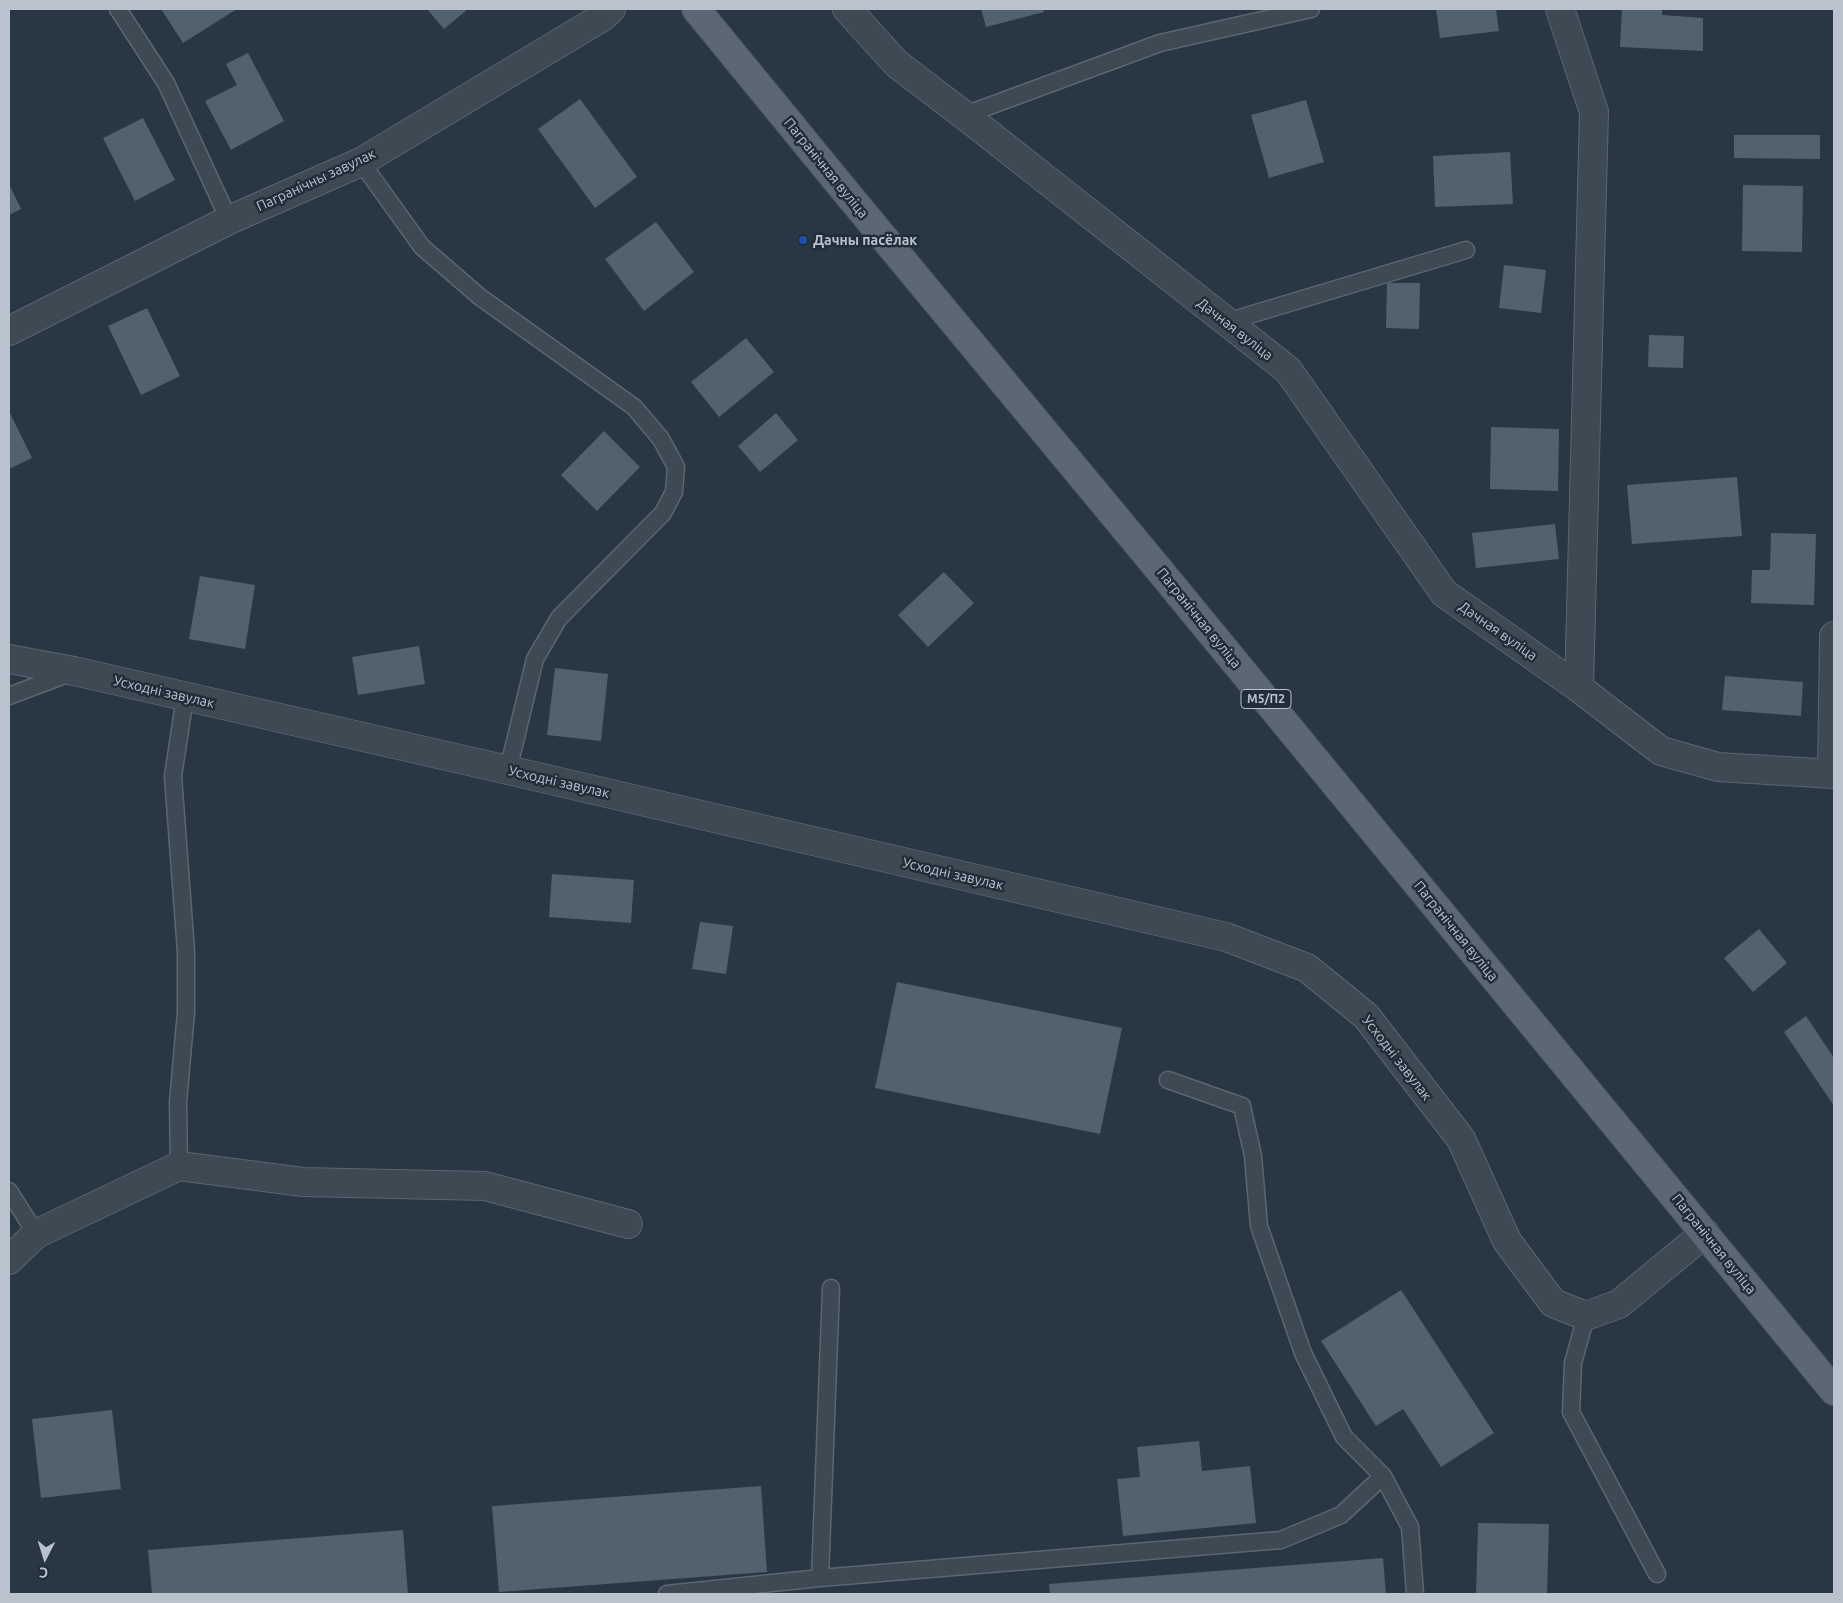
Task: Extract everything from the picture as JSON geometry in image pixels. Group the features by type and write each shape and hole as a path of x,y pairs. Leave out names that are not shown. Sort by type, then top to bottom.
{"main road":[{"name":"Пагранічная вуліца","path":"696,9 1834,1391"}],"street":[{"name":"Пагранічны завулак","path":"9,331 229,220 361,162 601,18 612,9"},
{"name":"Дачная вуліца","path":"847,9 897,64 1288,370 1444,593 1579,688 1661,752 1718,767 1833,774 1834,636"},
{"path":"1560,9 1594,112 1579,688"},
{"name":"Усходні завулак","path":"9,659 508,770 1226,937 1307,968 1366,1016 1461,1140 1507,1241 1553,1303 1586,1316"},
{"path":"9,1260 36,1234 179,1166 303,1182 485,1186 628,1224"},
{"path":"1586,1316 1619,1304 1705,1233"}],"lane":[{"path":"118,9 166,83 229,220"},
{"path":"965,116 1160,43 1311,9"},
{"path":"361,162 422,247 480,297 634,407 661,439 676,467 674,492 663,513 560,618 535,659 508,770"},
{"path":"1226,322 1466,250"},
{"path":"9,696 74,672"},
{"path":"179,1166 178,1102 186,1012 186,952 173,776 185,697"},
{"path":"1168,1080 1242,1106 1253,1156 1259,1226 1304,1353 1344,1437 1383,1476 1410,1527 1415,1594"},
{"path":"9,1191 36,1234"},
{"path":"820,1578 832,1288"},
{"path":"1586,1316 1573,1363 1571,1412 1657,1574"},
{"path":"667,1594 820,1578 1281,1540 1341,1515 1383,1476"}],"building":[{"path":"161,9 237,9 183,43"},
{"path":"427,9 468,9 444,29"},
{"path":"981,9 1043,9 1044,12 986,27"},
{"path":"1436,9 1496,9 1499,31 1440,38"},
{"path":"1622,9 1662,9 1662,15 1703,18 1703,51 1620,47"},
{"path":"248,53 284,121 231,150 205,101 237,85 226,64"},
{"path":"580,99 637,177 595,208 538,129"},
{"path":"1306,100 1324,162 1269,178 1251,115"},
{"path":"143,118 175,180 135,201 103,138"},
{"path":"1734,135 1820,135 1820,159 1734,158"},
{"path":"1510,152 1513,204 1435,207 1433,156"},
{"path":"9,184 21,209 9,215"},
{"path":"1743,185 1803,186 1802,252 1742,251"},
{"path":"656,222 694,272 644,311 605,259"},
{"path":"1504,265 1546,270 1541,313 1499,308"},
{"path":"1387,283 1420,283 1419,329 1386,328"},
{"path":"147,308 180,376 141,395 108,326"},
{"path":"1649,335 1684,336 1683,368 1648,367"},
{"path":"746,338 774,372 719,417 691,382"},
{"path":"9,411 32,458 9,469"},
{"path":"776,413 798,440 760,472 738,446"},
{"path":"1491,427 1559,429 1558,491 1490,489"},
{"path":"604,431 640,467 597,511 561,475"},
{"path":"1737,477 1742,536 1632,544 1627,485"},
{"path":"1555,524 1559,559 1476,568 1472,533"},
{"path":"1771,533 1816,534 1814,605 1751,603 1752,570 1770,570"},
{"path":"944,572 974,603 928,647 898,615"},
{"path":"200,576 255,585 245,649 189,639"},
{"path":"419,646 425,684 358,695 352,657"},
{"path":"555,668 608,674 601,741 547,735"},
{"path":"1725,676 1803,682 1801,716 1722,710"},
{"path":"552,874 634,880 631,923 549,917"},
{"path":"700,922 733,926 726,974 692,969"},
{"path":"1759,929 1787,963 1753,992 1724,958"},
{"path":"897,982 1122,1028 1100,1134 875,1088"},
{"path":"1806,1016 1834,1058 1834,1106 1784,1032"},
{"path":"1401,1290 1494,1433 1441,1467 1403,1409 1376,1426 1321,1341"},
{"path":"112,1410 121,1489 41,1498 32,1419"},
{"path":"1199,1441 1202,1471 1250,1466 1256,1523 1123,1536 1117,1479 1140,1477 1137,1447"},
{"path":"761,1486 767,1572 499,1592 492,1506"},
{"path":"1478,1523 1549,1524 1547,1594 1476,1594"},
{"path":"403,1530 408,1594 152,1594 148,1550"},
{"path":"1383,1558 1386,1594 1050,1594 1049,1584"}],"place":[{"name":"Дачны пасёлак","path":"803,240"}]}
